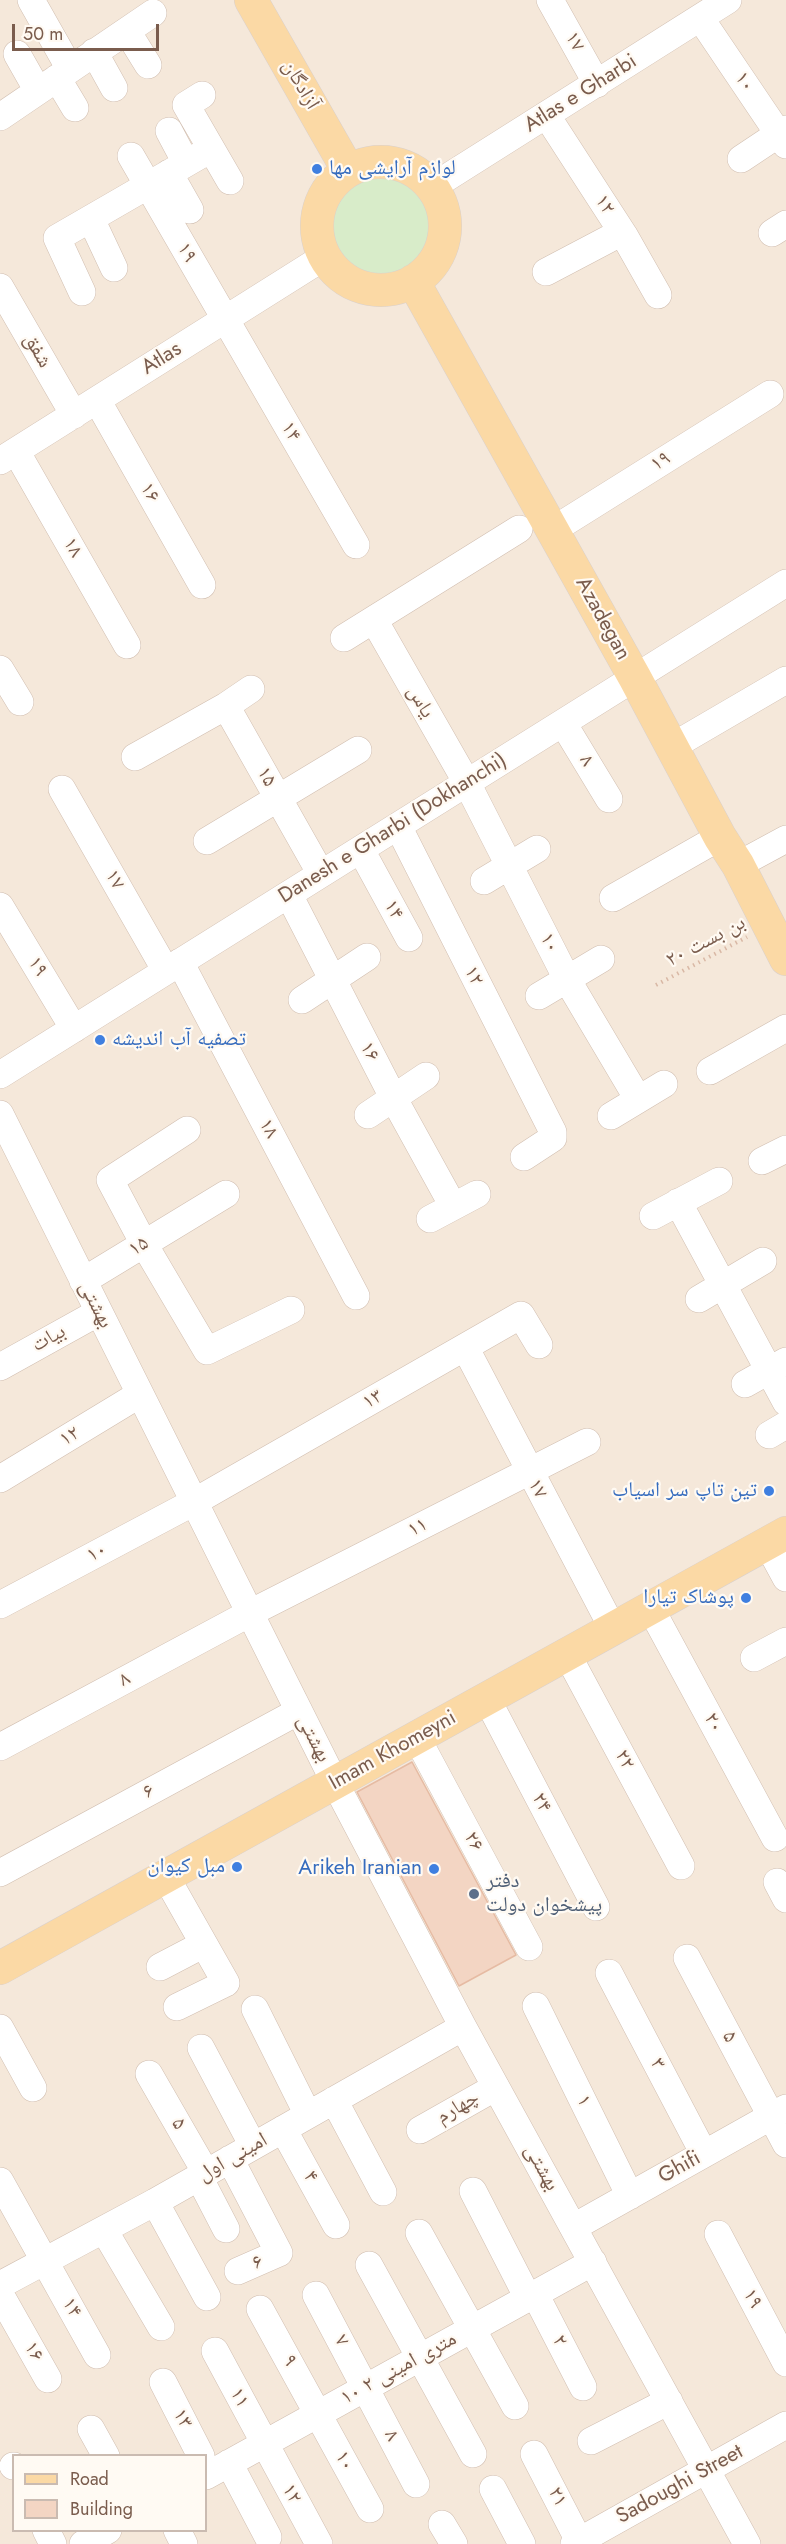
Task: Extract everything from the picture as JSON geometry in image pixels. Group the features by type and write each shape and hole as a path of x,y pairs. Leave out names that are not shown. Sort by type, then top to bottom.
{"main road":[{"name":"آزادگان","path":"251,0 348,170"},
{"path":"375,162 403,165 419,174 432,188 443,212 444,238 427,270 413,281 394,289 374,290 345,279 324,257 317,238 317,218 322,200 333,183 348,170 375,162"},
{"name":"Azadegan","path":"413,281 673,746 786,959"},
{"name":"Imam Khomeyni","path":"0,1968 777,1538"}],"street":[{"path":"31,0 55,79 75,108"},
{"name":"۱۷","path":"550,0 597,84"},
{"name":"Atlas e Gharbi","path":"432,188 728,0"},
{"path":"0,117 94,52 141,15"},
{"path":"141,15 148,65"},
{"name":"۱۰","path":"701,19 784,136"},
{"path":"94,52 114,88"},
{"path":"16,54 55,79"},
{"path":"202,95 186,105 230,181"},
{"name":"۱۲","path":"547,116 622,232 658,295"},
{"path":"168,174 169,131"},
{"path":"741,159 784,136"},
{"path":"82,292 57,238 211,148"},
{"path":"131,156 168,174 190,210"},
{"name":"۱۹","path":"168,174 225,320"},
{"path":"91,219 114,268"},
{"path":"546,272 622,232"},
{"name":"Atlas","path":"8,456 324,257"},
{"name":"شفق","path":"0,287 74,415"},
{"name":"۱۴","path":"225,320 356,545"},
{"name":"۱۹","path":"553,530 770,394"},
{"name":"۱۶","path":"97,400 202,585"},
{"name":"۱۸","path":"8,456 127,645"},
{"path":"344,638 519,529"},
{"name":"Danesh e Gharbi (Dokhanchi)","path":"0,1075 786,583"},
{"name":"یاس","path":"374,620 467,783"},
{"path":"0,669 20,702"},
{"path":"673,746 786,680"},
{"path":"135,757 226,706 251,689"},
{"name":"۱۵","path":"226,706 321,874"},
{"name":"۸","path":"563,723 609,799"},
{"path":"207,842 358,750"},
{"name":"۱۰","path":"467,783 568,981 638,1099"},
{"name":"۱۷","path":"62,789 173,967"},
{"name":"۱۲","path":"398,826 553,1132 553,1138 524,1157"},
{"path":"614,898 720,837"},
{"path":"738,865 786,839"},
{"path":"484,881 537,849"},
{"name":"۱۴","path":"361,850 409,938"},
{"name":"۱۶","path":"289,895 331,980 453,1206"},
{"name":"۱۹","path":"0,906 74,1029"},
{"path":"302,1000 367,957"},
{"path":"539,996 568,981 601,959"},
{"name":"۱۸","path":"173,967 356,1296"},
{"path":"710,1071 786,1028"},
{"path":"368,1115 426,1076"},
{"path":"611,1116 664,1084"},
{"name":"بهشتی","path":"0,1114 334,1783 463,2027 747,2544"},
{"path":"187,1130 110,1180 144,1244 207,1351 291,1310"},
{"path":"762,1161 786,1149"},
{"path":"652,1216 719,1181"},
{"name":"۱۵","path":"83,1281 226,1194"},
{"path":"430,1219 477,1194"},
{"path":"678,1202 723,1284 778,1365 786,1402"},
{"path":"699,1299 763,1261"},
{"name":"بیات","path":"0,1367 99,1312"},
{"name":"۱۳","path":"194,1502 521,1315 539,1345"},
{"name":"۱۷","path":"465,1347 528,1472 613,1629"},
{"path":"745,1384 778,1365"},
{"name":"۱۲","path":"0,1479 140,1394"},
{"name":"۱۱","path":"250,1613 587,1442"},
{"name":"۱۰","path":"0,1605 194,1502"},
{"path":"777,1538 786,1578"},
{"name":"۲۰","path":"651,1609 775,1838"},
{"name":"۸","path":"0,1747 250,1613"},
{"path":"754,1658 786,1641"},
{"name":"۲۲","path":"567,1654 681,1866"},
{"name":"۲۴","path":"487,1699 596,1907"},
{"name":"۶","path":"0,1873 299,1711"},
{"name":"۲۶","path":"417,1738 529,1947"},
{"path":"166,1876 226,1983 177,2007"},
{"path":"160,1967 204,1944"},
{"name":"۵","path":"687,1958 779,2112"},
{"name":"۳","path":"609,1973 704,2154"},
{"name":"۱","path":"536,2006 630,2196"},
{"path":"255,2009 308,2115"},
{"name":"امینی اول","path":"0,2285 155,2202 463,2027"},
{"path":"0,2028 33,2088"},
{"path":"201,2048 242,2153"},
{"name":"۵","path":"149,2074 203,2175"},
{"name":"چهارم","path":"420,2130 496,2086"},
{"path":"334,2100 383,2192"},
{"path":"779,2112 786,2144"},
{"name":"Ghifi","path":"574,2227 779,2112"},
{"name":"۴","path":"283,2129 336,2225"},
{"name":"۶","path":"238,2271 279,2253 242,2153"},
{"path":"203,2175 226,2229"},
{"path":"0,2181 44,2262"},
{"path":"473,2191 531,2296"},
{"path":"155,2202 207,2296"},
{"path":"104,2230 161,2326"},
{"path":"419,2233 515,2406"},
{"name":"۱۹","path":"718,2235 786,2363"},
{"name":"۱۴","path":"44,2262 97,2355"},
{"name":"۱۰ متری امینی ۲","path":"210,2467 264,2444 593,2262"},
{"path":"369,2265 473,2454"},
{"name":"۱۶","path":"0,2294 48,2379"},
{"name":"۷","path":"316,2295 366,2387"},
{"name":"۲","path":"531,2296 583,2387"},
{"name":"۹","path":"260,2309 318,2414"},
{"name":"۱۱","path":"215,2351 264,2444"},
{"name":"۱۳","path":"163,2382 203,2454"},
{"name":"۸","path":"366,2387 416,2484"},
{"path":"591,2441 669,2401"},
{"name":"۱۰","path":"318,2414 370,2509"},
{"name":"Sadoughi Street","path":"577,2542 786,2425"},
{"path":"91,2429 105,2454"},
{"name":"۱۲","path":"264,2444 319,2544"},
{"name":"۲۱","path":"534,2454 577,2542"},
{"path":"210,2467 268,2537"},
{"path":"493,2489 522,2544"}],"path":[{"name":"بن بست ۲۰","path":"656,985 769,926"}],"shaded area":[{"path":"0,0 786,0 786,2544 0,2544"}],"green space":[{"path":"381,170 402,174 419,186 431,203 435,224 431,245 419,262 402,274 381,278 360,274 343,262 331,245 327,224 331,203 343,186 360,174"}],"building":[{"name":"Arikeh Iranian","path":"412,1762 516,1955 459,1986 357,1792"}],"place":[{"name":"لوازم آرایشی مها","path":"317,169"},
{"name":"تصفیه آب اندیشه","path":"100,1040"},
{"name":"تین تاپ سر اسیاب","path":"769,1491"},
{"name":"پوشاک تیارا","path":"746,1598"},
{"name":"مبل کیوان","path":"237,1867"},
{"name":"Arikeh Iranian","path":"434,1869"},
{"name":"دفتر پیشخوان دولت","path":"474,1894"}]}
